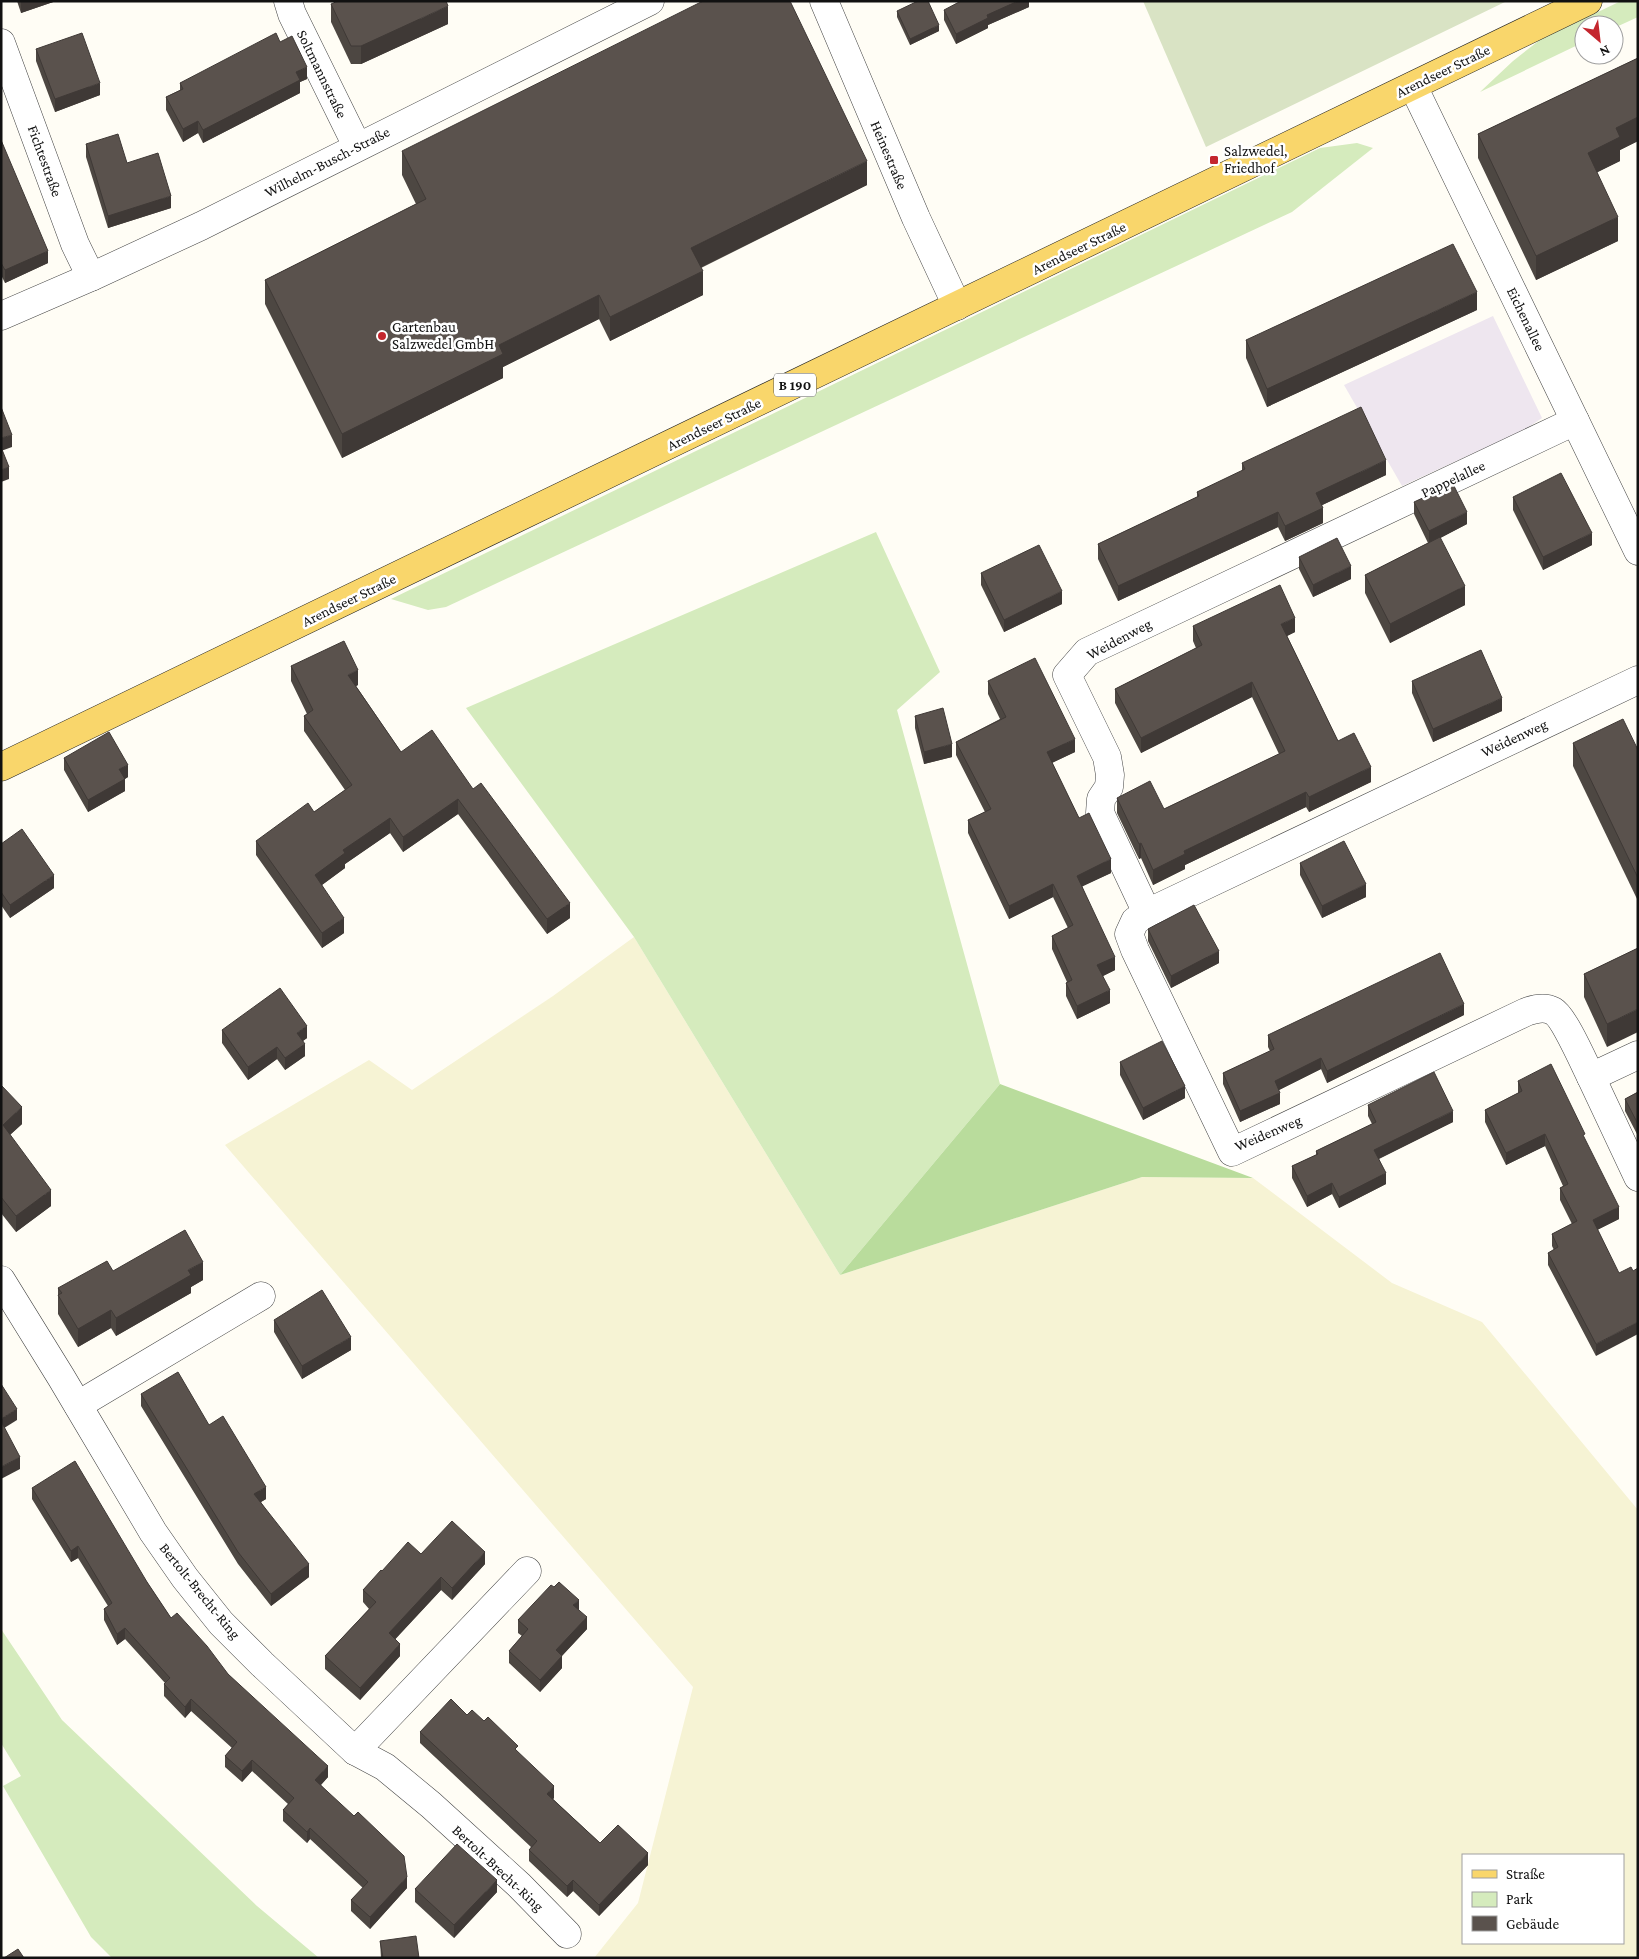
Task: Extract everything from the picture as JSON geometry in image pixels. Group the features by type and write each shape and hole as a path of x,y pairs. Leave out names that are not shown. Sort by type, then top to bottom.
{"main road":[{"name":"Arendseer Straße","path":"1,767 1588,1"}],"street":[{"name":"Soltmannstraße","path":"288,1 292,14 357,146"},
{"name":"Wilhelm-Busch-Straße","path":"1,316 91,278 201,226 357,146 650,1"},
{"name":"Heinestraße","path":"824,1 916,218 957,306"},
{"name":"Fichtestraße","path":"1,43 76,244 91,278"},
{"name":"Eichenallee","path":"1413,86 1638,552"},
{"name":"Pappelallee","path":"1330,536 1575,421"},
{"name":"Weidenweg","path":"1147,913 1100,814 1101,799 1109,787 1110,775 1106,757 1067,675 1088,652 1330,536"},
{"name":"Weidenweg","path":"1591,1077 1561,1018 1552,1010 1539,1008 1526,1012 1232,1152 1135,950 1130,934 1135,921 1147,913 1638,680"},
{"path":"1638,1054 1591,1077 1638,1177"},
{"name":"Bertolt-Brecht-Ring","path":"1,1280 153,1532 197,1593 221,1622 262,1664 355,1751 385,1766 519,1884 567,1934"},
{"path":"78,1405 261,1296"},
{"path":"355,1751 527,1571"}],"shaded area":[{"path":"1493,316 1542,418 1526,429 1402,486 1344,385"},
{"path":"634,937 840,1275 1142,1177 1253,1178 1392,1283 1482,1322 1638,1510 1638,1958 594,1958 638,1903 693,1687 225,1145 369,1060 412,1090 553,996"}],"green space":[{"path":"1143,1 1507,1 1206,147"},
{"path":"1621,1 1638,1 1638,17 1624,23 1624,15 1592,15"},
{"path":"1574,23 1574,47 1480,92 1513,61 1541,39"},
{"path":"1357,143 1373,148 1292,212 446,607 428,610 391,599 1320,148"},
{"path":"876,532 940,672 897,710 1000,1084 840,1275 634,937 466,708"},
{"path":"1000,1084 1253,1178 1142,1177 840,1275"},
{"path":"1,1629 62,1720 257,1906 319,1958 112,1958 91,1937 3,1786 21,1776 1,1743"}],"building":[{"path":"338,1 446,1 448,6 361,46 351,46 331,4"},
{"path":"703,1 790,1 867,161 691,248 703,271 610,317 599,295 499,345 503,354 342,434 265,280 426,199 402,151"},
{"path":"918,1 928,1 939,25 910,39 897,11"},
{"path":"961,1 1018,1 987,15 988,18 956,34 944,10"},
{"path":"82,33 100,83 55,99 36,49"},
{"path":"276,33 280,42 292,36 307,67 296,72 300,80 203,130 198,121 183,129 166,97 183,89 180,83"},
{"path":"1638,58 1638,117 1616,128 1620,137 1588,153 1618,217 1536,256 1478,134"},
{"path":"118,134 127,163 158,153 171,196 108,216 86,144"},
{"path":"1,140 48,251 5,270 1,263"},
{"path":"1453,244 1477,292 1267,389 1246,340"},
{"path":"1,407 12,435 1,438"},
{"path":"1361,407 1386,460 1316,493 1323,508 1285,526 1278,512 1118,586 1098,544 1199,496 1197,492 1245,469 1242,463"},
{"path":"1,447 9,467 1,470"},
{"path":"1561,473 1592,533 1543,557 1513,497"},
{"path":"1453,484 1467,512 1429,531 1414,502"},
{"path":"1440,537 1465,586 1390,624 1365,575"},
{"path":"1337,538 1351,566 1313,585 1299,557"},
{"path":"1039,545 1062,591 1004,620 981,573"},
{"path":"1280,585 1295,618 1281,624 1338,741 1354,733 1371,767 1309,797 1306,792 1184,851 1185,854 1153,870 1117,798 1150,781 1164,809 1285,751 1252,682 1141,738 1115,689 1202,645 1193,626"},
{"path":"344,641 358,670 348,675 401,752 432,730 473,789 481,783 570,903 547,919 458,799 403,837 390,818 343,850 345,853 315,875 344,918 322,933 256,841 308,803 314,812 352,785 304,716 313,710 291,666"},
{"path":"1481,650 1502,698 1433,729 1412,681"},
{"path":"1035,658 1075,739 1047,752 1079,818 1089,813 1111,859 1077,876 1115,957 1097,965 1110,990 1077,1006 1066,983 1072,980 1052,936 1073,925 1053,884 1009,906 968,820 991,809 956,742 1006,717 988,681"},
{"path":"943,708 952,744 924,752 915,716"},
{"path":"1623,719 1638,750 1638,878 1573,743"},
{"path":"109,732 128,765 119,769 125,779 88,800 64,758"},
{"path":"22,829 54,875 10,905 1,892 1,844"},
{"path":"1344,841 1366,884 1322,906 1300,863"},
{"path":"1194,905 1219,951 1171,976 1148,929"},
{"path":"1638,948 1638,1009 1607,1024 1584,974"},
{"path":"1440,953 1464,1004 1327,1071 1321,1058 1275,1081 1280,1093 1240,1111 1223,1073 1274,1049 1268,1035"},
{"path":"280,988 307,1026 297,1033 305,1044 285,1058 277,1047 248,1067 222,1030"},
{"path":"1162,1041 1185,1086 1143,1108 1120,1062"},
{"path":"1551,1064 1585,1134 1583,1135 1619,1207 1593,1220 1619,1273 1631,1267 1633,1271 1638,1268 1638,1322 1596,1344 1548,1253 1558,1247 1552,1234 1577,1221 1560,1188 1568,1184 1545,1134 1506,1153 1485,1110 1522,1091 1518,1081"},
{"path":"1434,1072 1453,1111 1374,1150 1386,1173 1339,1197 1332,1183 1307,1196 1292,1166 1318,1154 1316,1151 1376,1122 1368,1105"},
{"path":"1,1085 22,1107 3,1125 51,1190 16,1216 1,1197"},
{"path":"1638,1092 1638,1124 1625,1099"},
{"path":"185,1230 203,1262 188,1270 191,1275 116,1318 111,1310 78,1329 58,1295 62,1293 58,1288 107,1261 113,1271"},
{"path":"322,1290 351,1337 302,1366 274,1320"},
{"path":"178,1372 209,1425 223,1416 266,1487 254,1494 309,1564 271,1594 238,1552 141,1394"},
{"path":"1,1384 17,1409 1,1419"},
{"path":"1,1421 20,1457 1,1467"},
{"path":"75,1461 147,1582 171,1618 177,1613 207,1646 228,1674 328,1766 315,1780 354,1816 358,1812 404,1856 407,1877 370,1917 351,1900 368,1882 310,1828 307,1832 283,1810 294,1798 252,1760 242,1771 225,1756 237,1742 191,1699 185,1707 164,1684 170,1678 125,1628 117,1634 104,1609 112,1603 78,1546 71,1551 32,1488"},
{"path":"452,1521 485,1552 452,1588 441,1577 389,1633 400,1644 360,1688 325,1656 376,1602 363,1590 381,1570 408,1542 421,1554"},
{"path":"559,1582 579,1600 573,1605 587,1617 556,1650 562,1656 540,1680 509,1651 528,1629 518,1620 551,1585 554,1587"},
{"path":"451,1699 467,1715 472,1710 484,1721 488,1717 518,1746 515,1749 554,1786 547,1794 600,1843 618,1825 648,1853 599,1905 573,1880 567,1886 529,1850 537,1841 420,1732"},
{"path":"457,1844 497,1880 454,1925 415,1889"},
{"path":"416,1936 419,1958 383,1958 380,1941"},
{"path":"18,1949 24,1958 4,1958"}],"place":[{"name":"Salzwedel, Friedhof","path":"1214,160"},
{"name":"Gartenbau Salzwedel GmbH","path":"382,336"}]}
